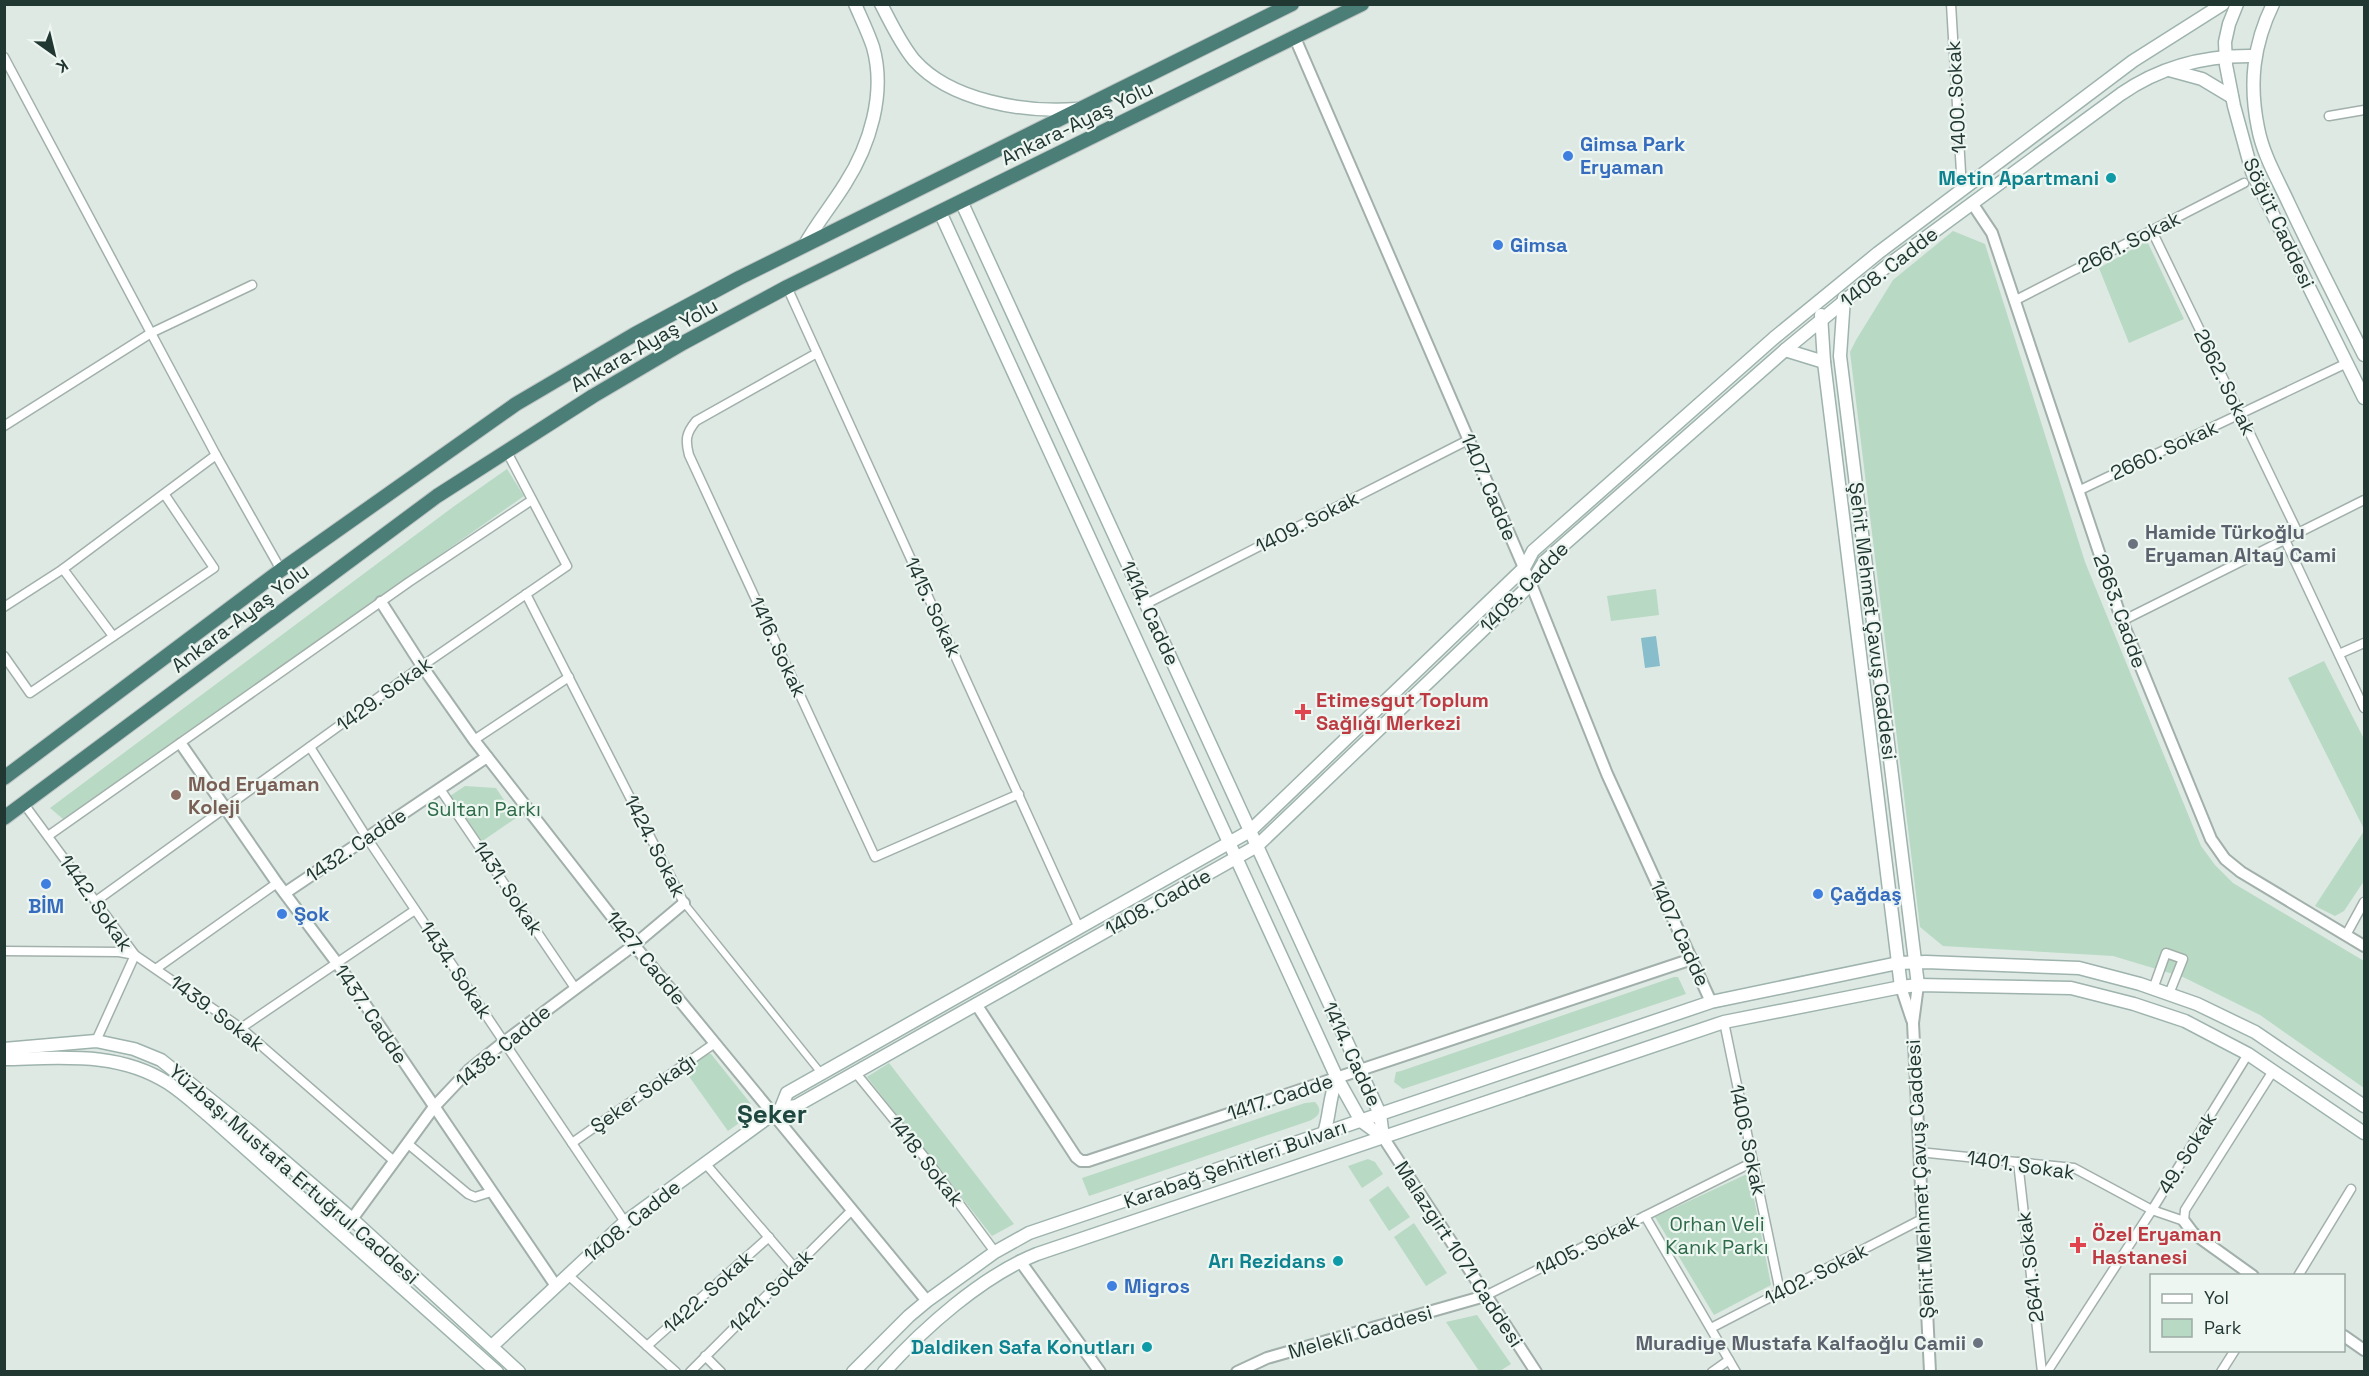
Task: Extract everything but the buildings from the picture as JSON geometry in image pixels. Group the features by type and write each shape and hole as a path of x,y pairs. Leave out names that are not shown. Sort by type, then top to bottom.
{"highway":[{"name":"Ankara-Ayaş Yolu","path":"4,778 281,570 516,404 634,334 804,246 1292,4"},
{"name":"Ankara-Ayaş Yolu","path":"4,818 437,496 593,396 683,343 787,287 1362,4"}],"main road":[{"path":"804,246 846,183 863,152 874,112 877,78 873,49 855,4"},
{"path":"881,4 899,38 914,59 928,73 950,86 1005,105 1043,110 1081,109"},
{"name":"1408. Cadde","path":"777,1111 787,1093 1250,831 1524,568 1533,550 1820,300 1962,189 2133,61 2223,4"},
{"name":"Söğüt Caddesi","path":"2237,4 2229,24 2226,56 2232,97 2252,172 2364,398"},
{"name":"Söğüt Caddesi","path":"2273,4 2264,24 2255,56 2254,81 2258,129 2271,166 2364,355"},
{"name":"1408. Cadde","path":"492,1346 625,1222 777,1111 796,1106 1257,846 1531,584 1544,562 1785,350 1887,266 1972,203 2134,85 2193,61 2226,56 2255,56"},
{"path":"2168,70 2202,79 2232,97"},
{"path":"1962,189 1972,203"},
{"name":"1414. Cadde","path":"961,201 1380,1114 1383,1137"},
{"name":"1414. Cadde","path":"940,212 1336,1078 1361,1121 1383,1137"},
{"name":"Şehit Mehmet Çavuş Caddesi","path":"1845,280 1840,356 1918,985"},
{"name":"Şehit Mehmet Çavuş Caddesi","path":"1820,300 1824,362 1901,987"},
{"path":"1785,350 1824,362"},
{"name":"Karabağ Şehitleri Bulvarı","path":"853,1371 927,1301 995,1251 1029,1233 1711,1002 1898,963 2079,968 2153,989 2197,1004 2254,1032 2364,1106"},
{"name":"Karabağ Şehitleri Bulvarı","path":"884,1371 934,1321 998,1274 1020,1261 1724,1022 1901,987 1918,985 2071,988 2134,1004 2185,1021 2248,1054 2364,1133"},
{"name":"Yüzbaşı Mustafa Ertuğrul Caddesi","path":"4,1049 96,1041 134,1049 170,1066 352,1220 519,1371"},
{"path":"2273,1071 2285,1052"},
{"name":"Yüzbaşı Mustafa Ertuğrul Caddesi","path":"4,1059 93,1058 127,1065 158,1077 208,1115 497,1371"},
{"path":"1324,1133 1329,1119 1330,1095 1336,1078"},
{"path":"341,1232 352,1220"}],"street":[{"name":"1400. Sokak","path":"1951,4 1962,189"},
{"name":"1407. Cadde","path":"1294,38 1531,584 1607,774 1711,1002"},
{"path":"4,57 216,456 281,570"},
{"path":"2330,116 2364,110"},
{"name":"2661. Sokak","path":"2014,301 2244,183"},
{"name":"2663. Cadde","path":"1972,203 1992,233 2122,621 2211,839 2225,860 2241,872 2364,946"},
{"name":"2662. Sokak","path":"2152,231 2298,533"},
{"path":"4,426 151,333 252,285"},
{"name":"1415. Sokak","path":"787,287 1079,928"},
{"name":"1416. Sokak","path":"817,353 696,421 688,431 686,443 689,455 875,857 1018,794"},
{"name":"2660. Sokak","path":"2078,490 2347,363"},
{"name":"1409. Sokak","path":"1146,604 1468,440"},
{"name":"1429. Sokak","path":"96,901 422,666 567,566 506,450"},
{"path":"4,607 63,569 216,456"},
{"path":"4,656 30,693 214,568 165,495"},
{"path":"48,836 381,602 532,500"},
{"path":"2122,621 2364,500"},
{"path":"2284,540 2364,708"},
{"path":"63,569 113,636"},
{"name":"1424. Sokak","path":"526,594 684,903 821,1073"},
{"name":"1427. Cadde","path":"381,602 422,666 487,757 634,945 715,1043 777,1111 852,1210 927,1301"},
{"path":"2339,654 2364,643"},
{"path":"474,740 569,677"},
{"name":"1437. Cadde","path":"181,744 277,883 337,963 556,1286"},
{"name":"1434. Sokak","path":"310,747 367,838 625,1222"},
{"name":"1432. Cadde","path":"285,893 487,757"},
{"name":"1431. Sokak","path":"440,789 575,988"},
{"name":"1442. Sokak","path":"24,804 135,955 96,1041"},
{"path":"157,968 277,883"},
{"path":"2346,936 2364,902"},
{"name":"1438. Cadde","path":"352,1220 434,1107 469,1070 634,945 684,903"},
{"path":"241,1028 415,910"},
{"name":"1439. Sokak","path":"4,951 118,952 135,955 241,1028 394,1161"},
{"path":"2153,989 2166,953 2182,959 2169,994"},
{"name":"1417. Cadde","path":"976,1004 1076,1157 1081,1161 1088,1161 1692,959"},
{"name":"Şehit Mehmet Çavuş Caddesi","path":"1918,985 1913,1023 1930,1371"},
{"name":"Şehit Mehmet Çavuş Caddesi","path":"1901,987 1913,1023"},
{"name":"1406. Sokak","path":"1724,1022 1780,1292"},
{"name":"Şeker Sokağı","path":"572,1143 715,1043"},
{"name":"49. Sokak","path":"2045,1371 2152,1210 2248,1054"},
{"name":"49. Sokak","path":"2184,1221 2185,1210 2273,1071"},
{"name":"1418. Sokak","path":"855,1072 926,1159 995,1251"},
{"name":"Malazgirt 1071 Caddesi","path":"1383,1137 1536,1371"},
{"path":"407,1143 468,1194 475,1197 492,1192"},
{"name":"1401. Sokak","path":"1919,1152 2074,1168 2152,1210 2184,1221"},
{"name":"1405. Sokak","path":"1485,1296 1753,1162"},
{"name":"2641. Sokak","path":"2018,1162 2045,1371"},
{"path":"705,1163 795,1268"},
{"path":"2299,1274 2351,1189"},
{"name":"1421. Sokak","path":"690,1371 852,1210"},
{"path":"1645,1216 1736,1371"},
{"name":"1402. Sokak","path":"1711,1328 1922,1219"},
{"path":"2184,1221 2193,1233 2252,1274"},
{"name":"1422. Sokak","path":"647,1346 769,1237"},
{"path":"1020,1261 1100,1371"},
{"path":"568,1275 676,1371"},
{"name":"Melekli Caddesi","path":"1237,1371 1267,1358 1485,1296"},
{"path":"2345,1337 2364,1350"},
{"path":"2221,1371 2234,1352"},
{"path":"705,1356 722,1371"},
{"path":"1712,1371 1729,1360"}],"green space":[{"path":"1953,231 1985,244 2085,562 2201,846 2215,865 2233,883 2364,961 2364,1088 2260,1015 2183,977 2113,956 1943,946 1920,927 1850,352 1893,280"},
{"path":"2147,241 2184,319 2129,343 2099,268"},
{"path":"507,469 524,496 63,819 50,808 453,507"},
{"path":"1656,589 1659,615 1611,621 1607,596"},
{"path":"2324,661 2364,739 2364,829 2288,678"},
{"name":"Sultan Parkı","path":"465,786 496,788 516,818 481,842 450,796"},
{"path":"2364,831 2364,881 2344,911 2335,916 2315,906"},
{"path":"1678,977 1686,994 1403,1089 1394,1082 1396,1072"},
{"path":"704,1054 711,1054 751,1104 742,1121 728,1131 683,1068"},
{"path":"889,1063 1014,1224 992,1236 867,1077"},
{"path":"1315,1102 1319,1113 1309,1121 1089,1196 1082,1178 1305,1103"},
{"path":"1368,1159 1375,1162 1383,1174 1362,1188 1348,1166"},
{"name":"Orhan Veli Kanık Parkı","path":"1749,1173 1771,1285 1714,1315 1655,1217"},
{"path":"1388,1186 1410,1217 1389,1231 1369,1200"},
{"path":"1414,1223 1447,1273 1426,1286 1394,1237"},
{"path":"1477,1315 1511,1364 1500,1371 1479,1371 1446,1322"}],"water":[{"path":"1656,636 1660,666 1645,668 1641,638"}],"place":[{"name":"Gimsa Park Eryaman","path":"1568,156"},
{"name":"Metin Apartmani","path":"2111,178"},
{"name":"Gimsa","path":"1498,245"},
{"name":"Hamide Türkoğlu Eryaman Altay Cami","path":"2133,544"},
{"name":"Etimesgut Toplum Sağlığı Merkezi","path":"1303,712"},
{"name":"Mod Eryaman Koleji","path":"176,795"},
{"name":"BİM","path":"46,884"},
{"name":"Çağdaş","path":"1818,894"},
{"name":"Şok","path":"282,914"},
{"name":"Özel Eryaman Hastanesi","path":"2078,1245"},
{"name":"Arı Rezidans","path":"1338,1261"},
{"name":"Migros","path":"1112,1286"},
{"name":"Muradiye Mustafa Kalfaoğlu Camii","path":"1978,1343"},
{"name":"Daldiken Safa Konutları","path":"1147,1347"}],"district":[{"name":"Şeker","path":"772,1114"}]}
